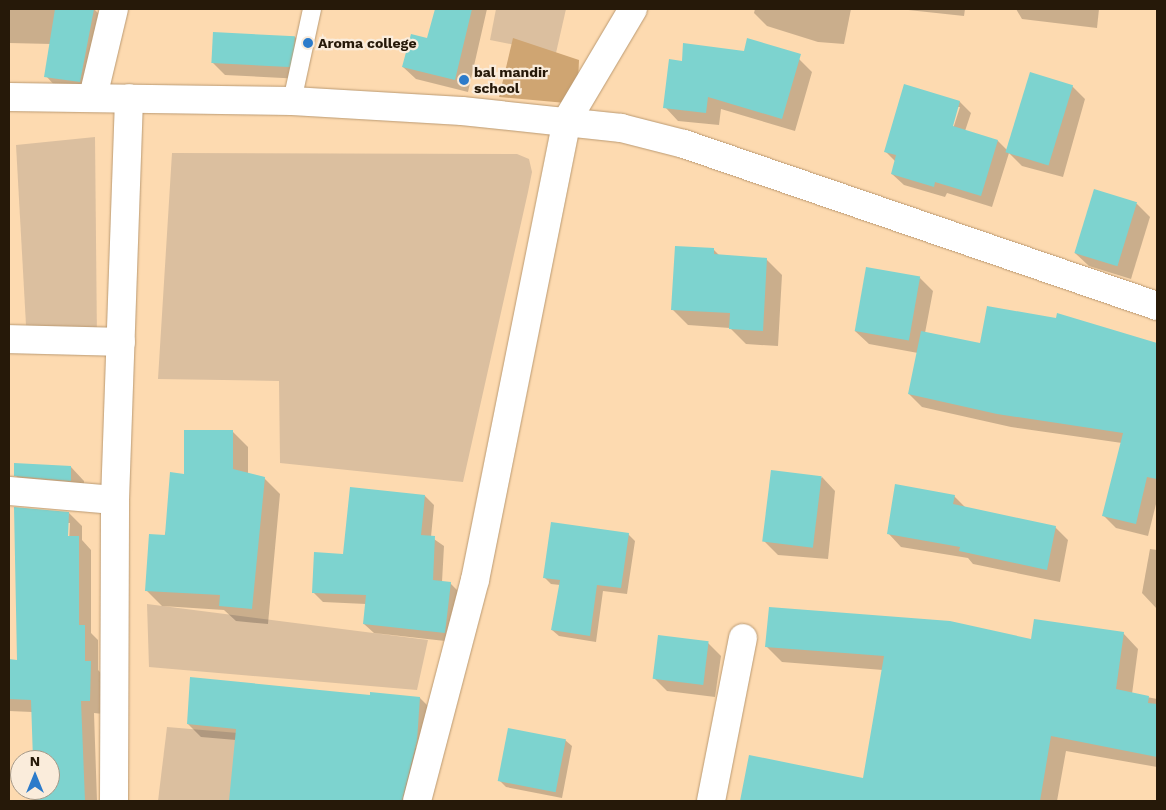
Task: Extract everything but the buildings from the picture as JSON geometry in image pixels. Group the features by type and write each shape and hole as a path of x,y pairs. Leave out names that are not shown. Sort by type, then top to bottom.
{"street":[{"path":"94,97 114,9"},
{"path":"418,801 475,580 568,120 633,9"},
{"path":"9,97 292,101 568,120 621,128 684,144 1157,306"},
{"path":"114,801 115,500 129,98"},
{"path":"9,339 121,342"},
{"path":"9,491 115,500"},
{"path":"711,801 743,638"}],"lane":[{"path":"292,101 312,9"}],"shaded area":[{"path":"496,9 566,9 556,53 490,40"},
{"path":"513,38 579,60 577,104 499,97"},
{"path":"95,137 97,341 26,325 16,145"},
{"path":"172,153 517,154 529,159 532,172 528,192 463,482 280,463 279,381 158,379"},
{"path":"147,604 428,640 417,690 149,667"},
{"path":"167,727 429,749 417,801 158,801"}],"place":[{"name":"Aroma college","path":"308,43"},
{"name":"bal mandir school","path":"464,80"}]}
